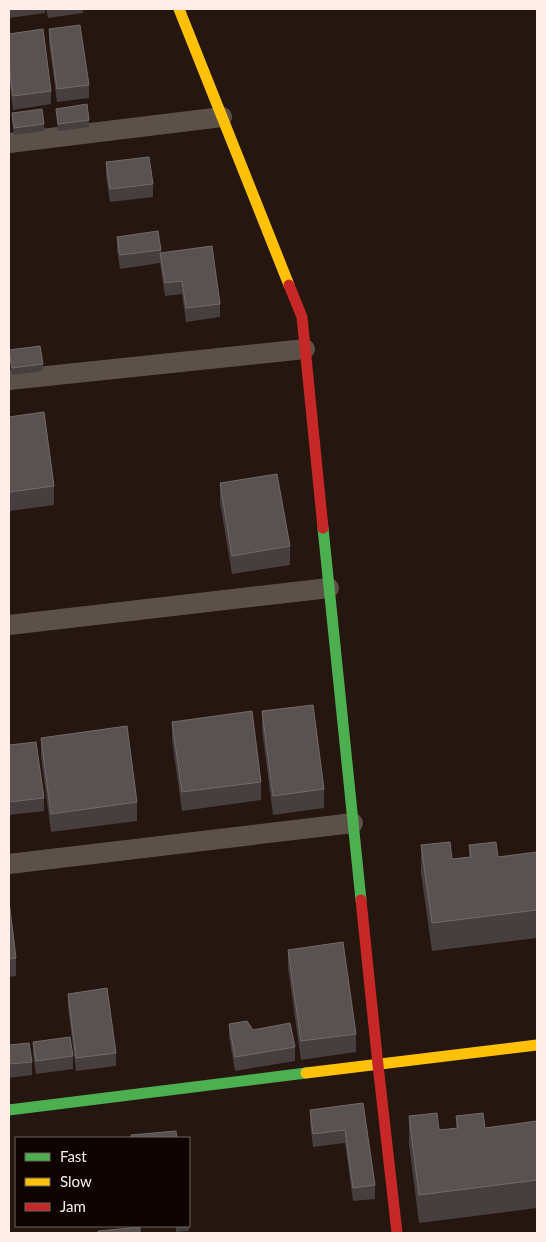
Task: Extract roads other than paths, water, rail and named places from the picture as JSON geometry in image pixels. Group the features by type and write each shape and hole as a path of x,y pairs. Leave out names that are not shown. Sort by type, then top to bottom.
{"street":[{"path":"179,9 302,317 378,1065 397,1233"},
{"path":"9,143 222,117"},
{"path":"9,380 305,350"},
{"path":"9,625 329,588"},
{"path":"9,864 353,823"},
{"path":"9,1110 537,1045"}]}
